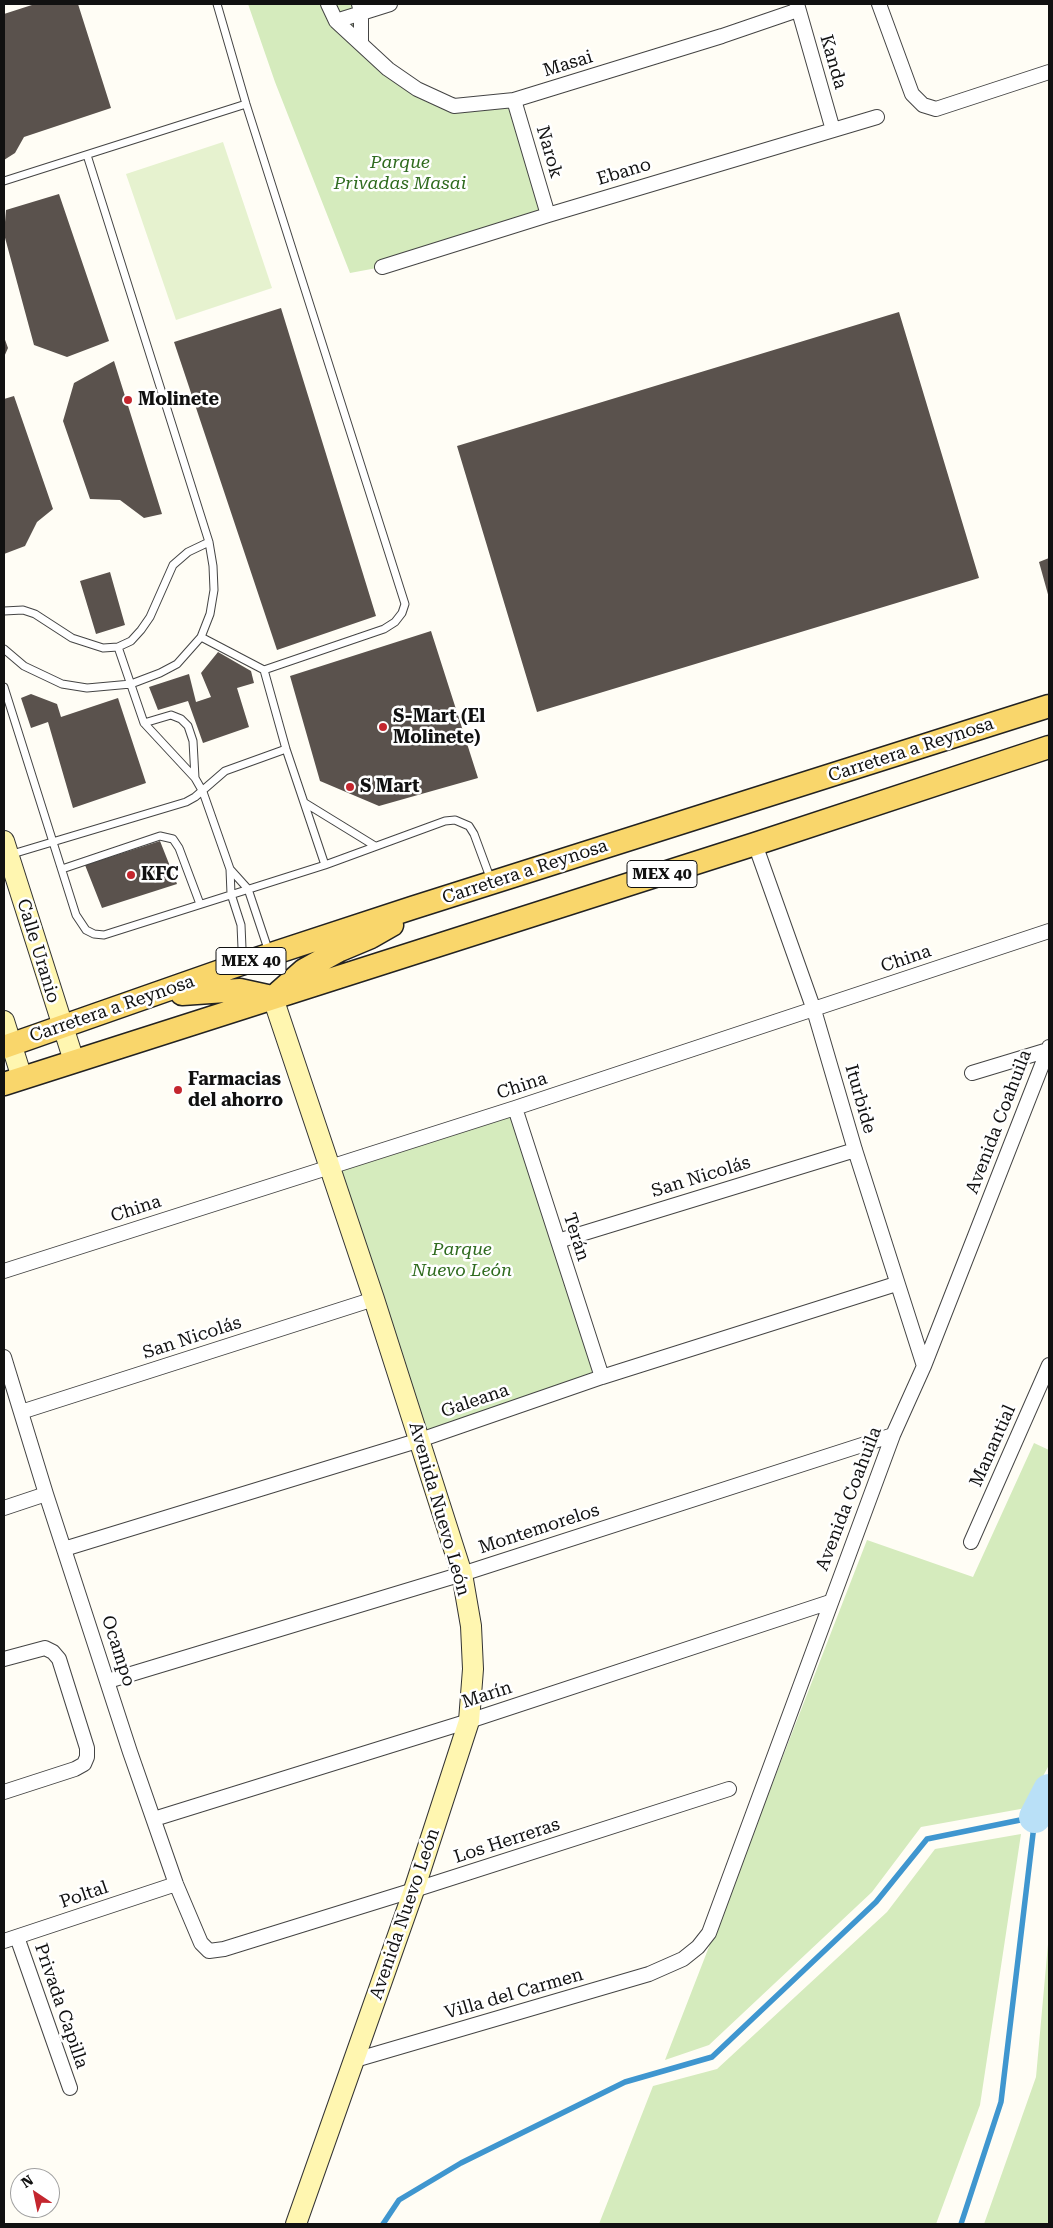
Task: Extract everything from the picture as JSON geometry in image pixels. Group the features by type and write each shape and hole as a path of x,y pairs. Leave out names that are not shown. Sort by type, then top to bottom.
{"main road":[{"name":"Carretera a Reynosa","path":"7,1044 412,908 1049,706"},
{"name":"Carretera a Reynosa","path":"13,1081 755,844 1049,747"},
{"path":"152,996 240,990 273,998 304,970 340,950 371,938 390,927 412,908"}],"street":[{"name":"Masai","path":"328,4 336,21 388,69 417,89 454,106 514,100 712,39 797,7"},
{"path":"336,21 360,8 390,4"},
{"path":"879,4 912,94 924,105 936,109 1049,72"},
{"name":"Kanda","path":"797,7 833,130"},
{"path":"360,8 360,43"},
{"name":"Narok","path":"514,100 548,214"},
{"name":"Ebano","path":"382,267 548,214 877,117"},
{"name":"Iturbide","path":"755,844 814,1010 896,1284 924,1366"},
{"name":"Calle Uranio","path":"5,851 74,1061"},
{"name":"China","path":"4,1271 515,1108 814,1010 1049,930"},
{"name":"Avenida Nuevo León","path":"273,998 374,1299 462,1574 471,1626 473,1669 469,1721 414,1890 296,2224"},
{"path":"4,1021 13,1081"},
{"path":"972,1073 1049,1049"},
{"name":"Avenida Coahuila","path":"683,1959 698,1947 709,1933 893,1434 924,1366 1049,1049"},
{"name":"Terán","path":"515,1108 602,1377"},
{"name":"San Nicolás","path":"558,1241 855,1150"},
{"name":"Galeana","path":"64,1549 420,1440 602,1377 896,1284"},
{"name":"San Nicolás","path":"21,1412 374,1299"},
{"name":"Ocampo","path":"4,1357 7,1376 21,1412 64,1549 176,1884 201,1943 209,1951"},
{"name":"Manantial","path":"971,1542 1049,1365"},
{"name":"Montemorelos","path":"108,1681 462,1574 893,1434"},
{"path":"4,1508 46,1494"},
{"name":"Marín","path":"154,1819 469,1721 830,1602"},
{"path":"4,1659 45,1648 53,1652 58,1659 87,1748 87,1757 84,1764 75,1769 4,1792"},
{"name":"Los Herreras","path":"209,1951 224,1949 414,1890 729,1789"},
{"name":"Poltal","path":"4,1941 176,1884"},
{"name":"Privada Capilla","path":"17,1937 70,2088"},
{"name":"Villa del Carmen","path":"355,2060 649,1974 683,1959"}],"lane":[{"path":"201,637 264,670 384,629 395,622 402,613 405,604 246,104 217,4"},
{"path":"4,181 246,104"},
{"path":"4,649 24,666 62,684 87,688 131,684 177,664 201,637 210,614 214,590 209,542 87,155"},
{"path":"4,611 23,610 35,614 72,638 103,648 118,647 131,641 146,624 173,565 188,552 209,542"},
{"path":"118,647 144,723 195,778 202,792 230,869 231,894 242,925 242,948 235,966"},
{"path":"264,670 286,748 325,864"},
{"path":"4,687 76,915 86,930 94,934 104,935 248,889 445,821 455,820 469,826 474,834 492,883"},
{"path":"144,723 171,715 181,719 188,726 193,741 195,778"},
{"path":"5,851 53,842 186,802 202,792 225,771 286,748"},
{"path":"304,803 375,846"},
{"path":"62,869 160,836 173,839 179,848 200,904"},
{"path":"230,869 248,889 270,955"}],"green space":[{"name":"Parque Privadas Masai","path":"248,4 359,4 361,43 454,106 514,100 548,215 382,267 350,273 275,82"},
{"path":"223,142 272,288 176,320 126,174"},
{"name":"Parque Nuevo León","path":"515,1108 602,1377 420,1440 329,1167"},
{"path":"1034,1443 1049,1450 1049,1765 1026,1808 921,1827 872,1892 709,2045 665,2060 867,1540 973,1577"},
{"path":"1021,1834 980,2105 936,2224 599,2224 653,2086 717,2069 887,1912 935,1849"},
{"path":"1049,1933 1049,2224 984,2224 1036,2077"}],"building":[{"path":"35,4 78,4 111,108 24,137 15,153 4,160 4,14"},
{"path":"59,194 109,341 67,357 34,345 4,234 6,210"},
{"path":"281,308 376,616 277,650 174,342"},
{"path":"899,312 979,578 537,712 457,446"},
{"path":"4,337 8,348 4,357"},
{"path":"114,361 162,514 144,518 120,500 90,499 63,421 74,383"},
{"path":"14,396 53,509 37,522 25,546 4,554 4,399"},
{"path":"1049,558 1049,598 1039,562"},
{"path":"110,572 125,625 96,634 80,581"},
{"name":"S-Mart (El Molinete)","path":"431,631 478,778 379,806 320,781 290,676"},
{"path":"218,652 251,671 254,683 237,688 249,727 203,743 188,701 158,710 149,687 189,674 196,702 211,697 201,673"},
{"path":"31,694 57,704 61,717 118,698 146,783 73,808 48,722 31,728 21,698"},
{"name":"KFC","path":"160,841 177,884 102,908 85,865"}],"waterway":[{"path":"1035,1817 1049,1790"},
{"path":"383,2224 399,2200 461,2163 625,2082 712,2057 876,1902 927,1839 1035,1817 1001,2102 961,2224"}],"place":[{"name":"Molinete","path":"128,400"},
{"name":"S-Mart (El Molinete)","path":"383,727"},
{"name":"S Mart","path":"350,787"},
{"name":"KFC","path":"131,875"},
{"name":"Farmacias del ahorro","path":"178,1090"}]}
